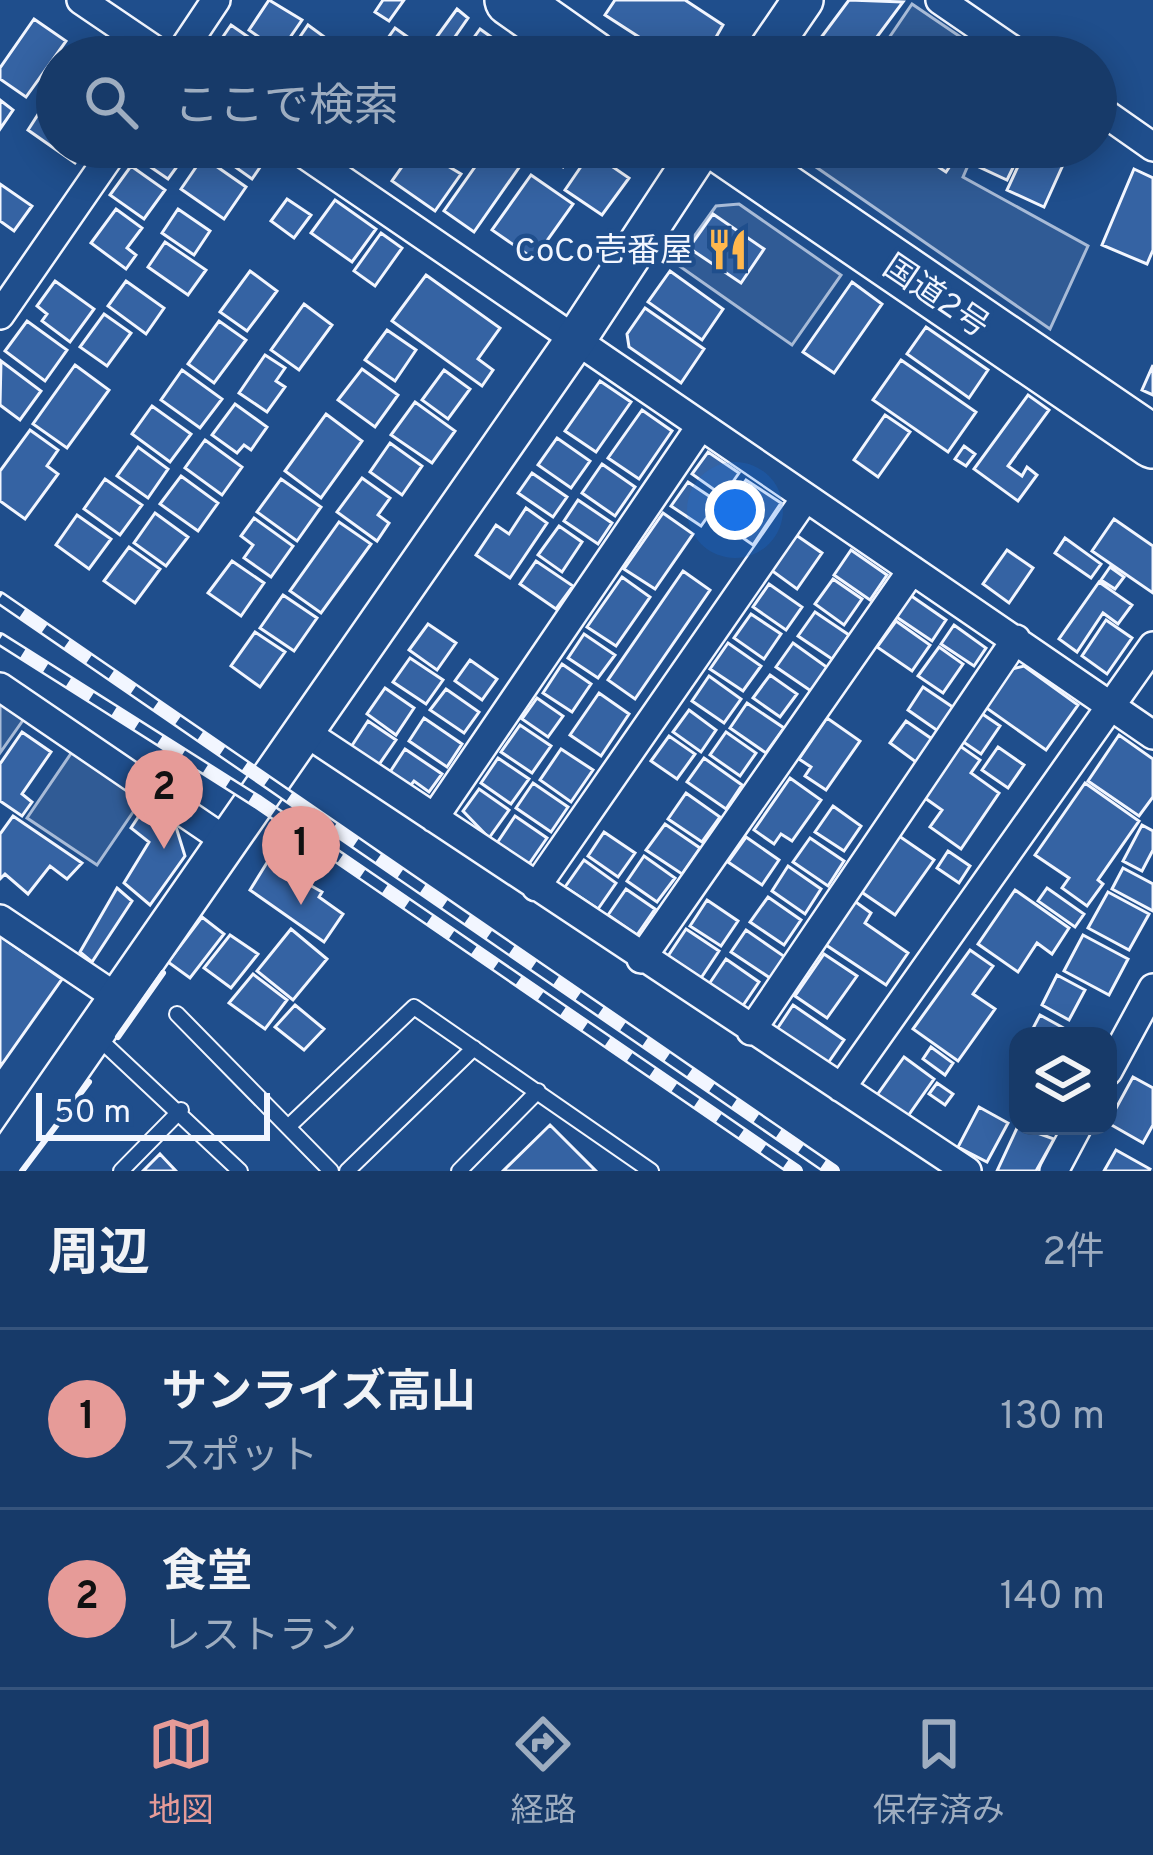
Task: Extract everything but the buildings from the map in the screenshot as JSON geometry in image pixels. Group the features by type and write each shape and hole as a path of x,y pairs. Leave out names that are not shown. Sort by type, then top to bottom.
{"highway":[{"path":"511,0 562,36"},
{"name":"国道2号","path":"752,168 1153,442"}],"street":[{"path":"81,0 134,36"},
{"path":"192,36 216,0"},
{"path":"778,36 803,0"},
{"path":"940,0 992,36"},
{"path":"1117,122 1153,147"},
{"path":"0,315 102,168"},
{"path":"324,168 1153,735"},
{"path":"0,1169 230,843 688,168"},
{"path":"434,818 700,428"},
{"path":"536,887 804,500"},
{"path":"641,959 912,570"},
{"path":"751,1031 1016,639"},
{"path":"842,1088 1153,646"},
{"path":"0,688 230,843"},
{"path":"305,732 967,1171"},
{"path":"0,919 119,999"},
{"path":"1117,1054 1153,988"},
{"path":"1054,1171 1073,1135"}],"lane":[{"path":"289,1126 414,1006 650,1171"},
{"path":"177,1014 331,1171"},
{"path":"95,1035 181,1110 240,1171"},
{"path":"346,1171 474,1048"},
{"path":"460,1171 538,1091"},
{"path":"121,1171 181,1110"}],"shaded area":[{"path":"912,4 959,36 890,36"},
{"path":"817,168 967,168 963,177 1088,246 1050,329"},
{"path":"739,204 841,275 792,345 675,263 716,206"},
{"path":"0,699 26,716 0,753"},
{"path":"72,752 142,799 97,865 27,818"}],"railway":[{"path":"0,598 833,1171"},
{"path":"0,639 258,802 796,1171"}],"wall":[{"path":"118,1037 163,973"},
{"path":"22,1171 89,1082"}],"place":[{"name":"CoCo壱番屋","path":"727,249"},
{"name":"食堂","path":"164,849"},
{"name":"サンライズ高山","path":"301,905"}]}
